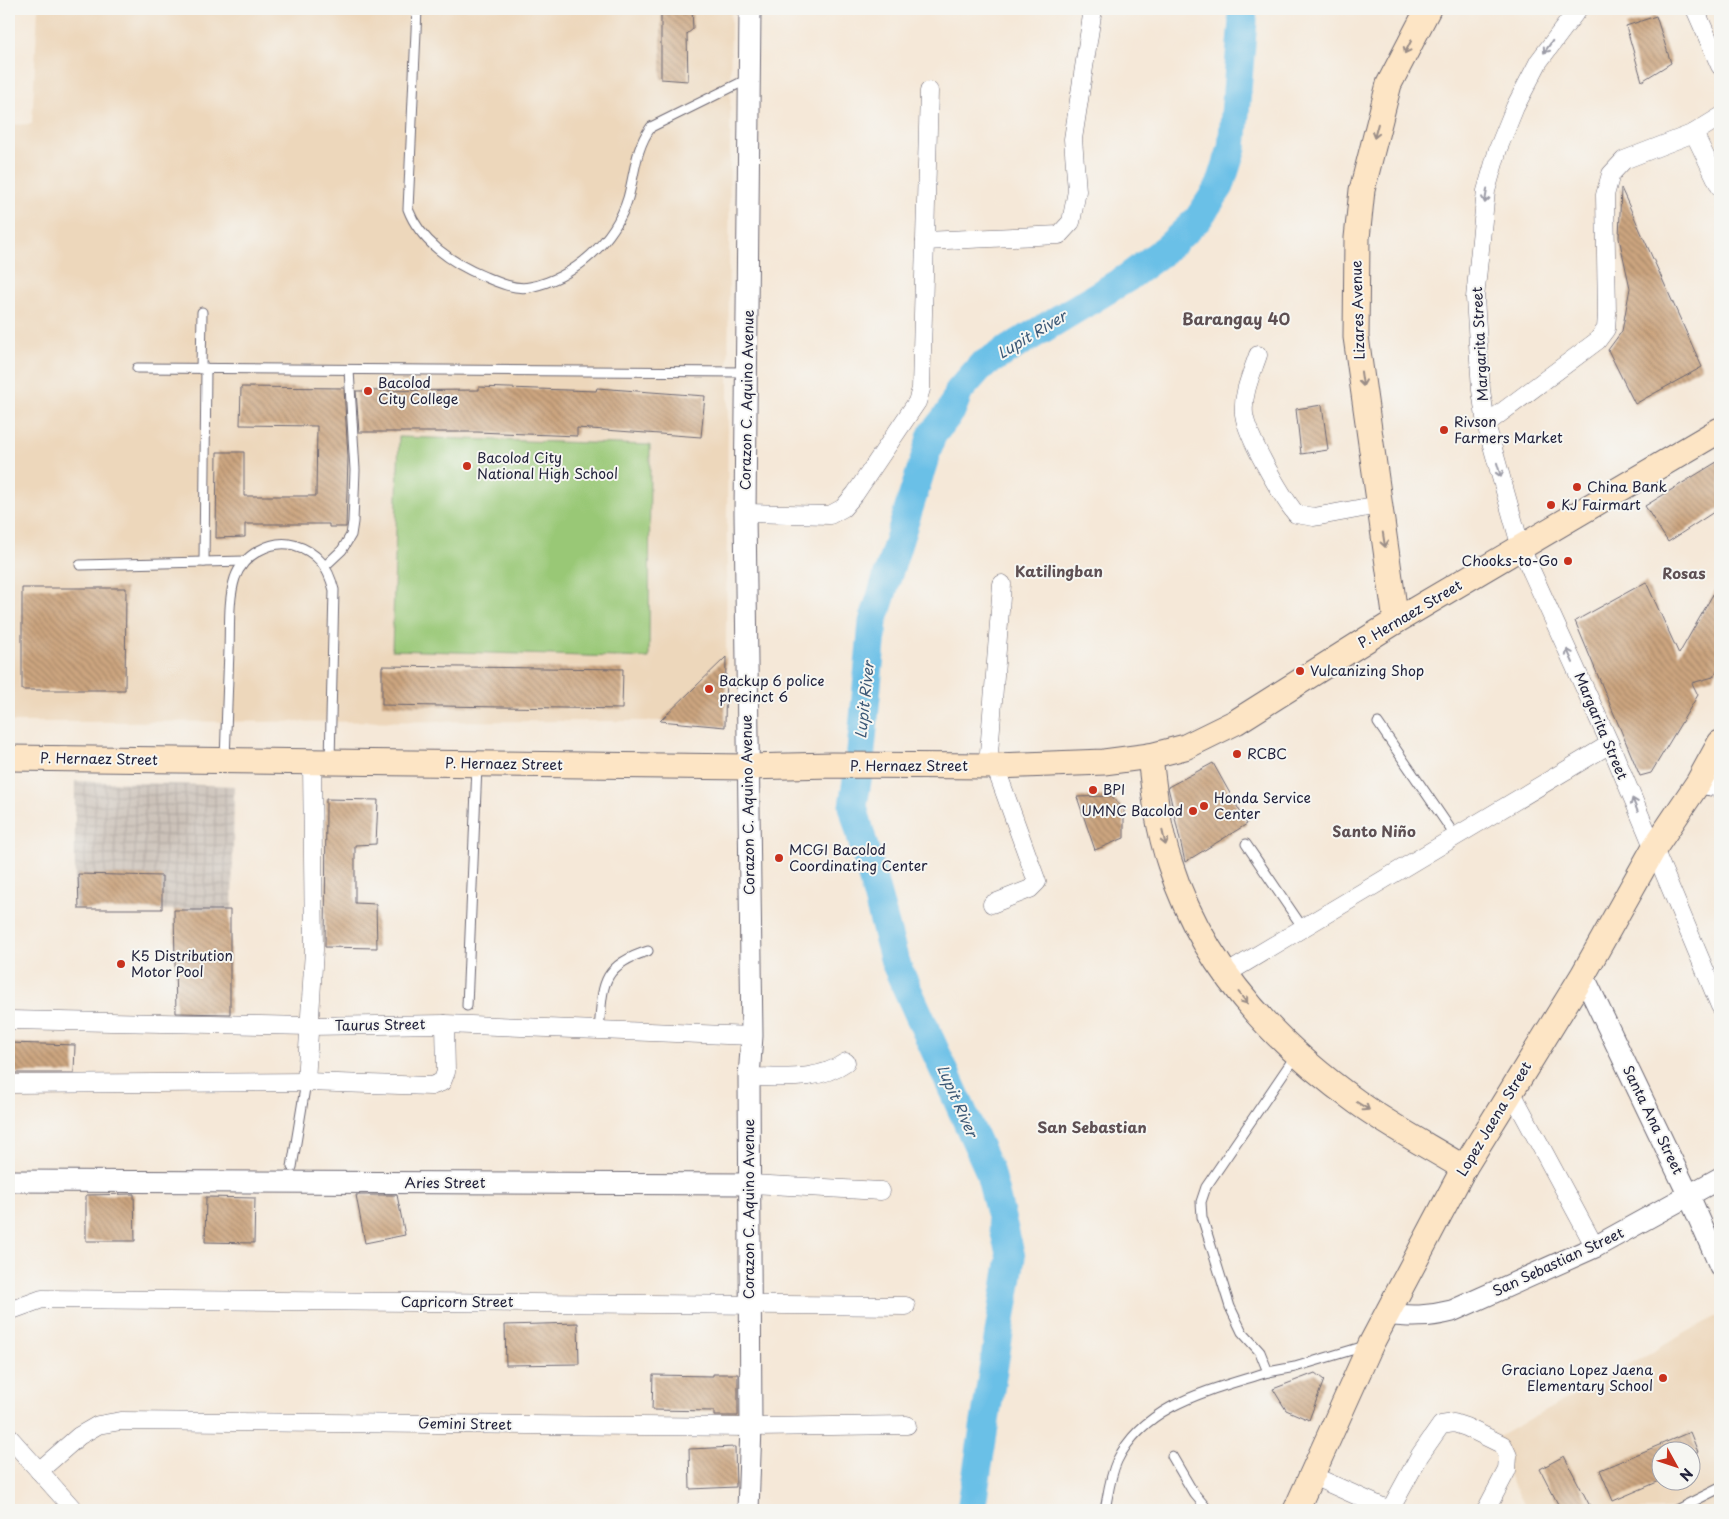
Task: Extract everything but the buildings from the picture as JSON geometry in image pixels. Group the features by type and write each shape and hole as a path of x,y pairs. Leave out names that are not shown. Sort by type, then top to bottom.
{"main road":[{"name":"Lizares Avenue","path":"1396,621 1356,337 1357,238 1362,190 1389,84 1428,9"},
{"name":"P. Hernaez Street","path":"9,758 747,768 832,765 992,766 1104,762 1150,756 1185,747 1236,722 1396,621 1720,430"},
{"name":"Lopez Jaena Street","path":"1296,1510 1371,1344 1464,1168 1582,975 1653,850 1709,784 1720,744"},
{"path":"1150,756 1156,806 1170,864 1192,918 1244,1000 1272,1032 1296,1055 1358,1103 1464,1168"}],"street":[{"name":"Corazon C. Aquino Avenue","path":"748,1510 751,1427 749,1077 752,1036 744,513 748,372 750,9"},
{"path":"925,241 1058,235 1071,222 1077,191 1073,139 1093,9"},
{"name":"Margarita Street","path":"1578,9 1539,61 1515,107 1498,149 1486,191 1475,298 1481,390 1486,424 1521,548 1610,744 1720,1006"},
{"path":"1695,9 1715,40 1720,66"},
{"path":"744,513 830,515 843,508 855,494 916,402 920,389 929,91"},
{"path":"1486,424 1597,341 1606,329 1608,314 1605,195 1611,174 1624,160 1694,132 1720,118"},
{"path":"1694,132 1720,187"},
{"path":"1258,354 1245,396 1244,415 1281,496 1296,514 1314,517 1379,505"},
{"path":"992,904 1030,889 1037,882 992,766 1002,584"},
{"path":"1226,974 1610,744"},
{"path":"306,1082 314,950 321,763"},
{"name":"Santa Ana Street","path":"1582,975 1689,1196 1720,1266"},
{"name":"Taurus Street","path":"9,1020 310,1026 445,1024 599,1032 752,1036"},
{"path":"9,1084 306,1082 431,1086 442,1082 446,1072 445,1024"},
{"path":"749,1077 811,1077 833,1071 846,1062"},
{"path":"1511,1091 1595,1247"},
{"name":"San Sebastian Street","path":"1386,1314 1416,1317 1432,1316 1452,1311 1595,1247 1720,1178"},
{"name":"Aries Street","path":"9,1181 751,1184 882,1191"},
{"name":"Capricorn Street","path":"9,1311 42,1299 906,1306"},
{"name":"Gemini Street","path":"39,1470 79,1436 98,1425 122,1421 751,1427 907,1425"},
{"path":"1313,1476 1389,1510 1429,1439 1441,1425 1454,1423 1503,1445 1508,1456 1507,1470 1486,1510"},
{"path":"9,1437 74,1510"}],"lane":[{"path":"417,9 408,209 420,232 444,253 469,270 513,287 530,287 561,275 582,263 601,244 614,228 623,211 628,198 637,152 642,139 651,127 750,78"},
{"path":"202,312 204,368 204,562"},
{"path":"137,368 748,372"},
{"path":"325,566 342,550 351,535 353,522 355,470 349,370"},
{"path":"225,762 230,603 236,576 245,562 258,551 274,545 291,544 307,550 325,566 330,574 334,590 321,763"},
{"path":"80,566 245,562"},
{"path":"1378,722 1456,837"},
{"path":"467,1006 477,763"},
{"path":"1246,844 1303,928"},
{"path":"599,1032 604,983 618,965 632,956 648,951"},
{"path":"1268,1372 1260,1352 1242,1332 1230,1307 1202,1217 1201,1202 1206,1187 1296,1055"},
{"path":"292,1167 306,1082"},
{"path":"1105,1510 1116,1463 1130,1439 1157,1414 1184,1399 1268,1372 1295,1367 1371,1344"},
{"path":"1172,1456 1192,1492 1208,1510"},
{"path":"1676,1510 1720,1488"}],"shaded area":[{"name":"Bacolod City College","path":"38,9 731,9 726,657 660,721 9,722 9,125 32,124"},
{"path":"75,781 234,786 232,910 75,909"},
{"name":"Graciano Lopez Jaena Elementary School","path":"1720,1314 1720,1510 1527,1510 1491,1441"}],"green space":[{"path":"399,437 650,445 649,658 392,650"}],"waterway":[{"name":"Lupit River","path":"971,1510 1011,1257 989,1170 895,962 853,806 860,761 873,622 932,435 951,411 959,391 981,366 1127,278 1166,249 1198,219 1220,186 1232,148 1243,21 1241,9"}],"place":[{"name":"Bacolod City College","path":"368,391"},
{"name":"Rivson Farmers Market","path":"1444,430"},
{"name":"Bacolod City National High School","path":"467,466"},
{"name":"China Bank","path":"1577,487"},
{"name":"KJ Fairmart","path":"1551,505"},
{"name":"Chooks-to-Go","path":"1568,561"},
{"name":"Vulcanizing Shop","path":"1300,671"},
{"name":"Backup 6 police precinct 6","path":"709,689"},
{"name":"RCBC","path":"1237,754"},
{"name":"BPI","path":"1093,790"},
{"name":"Honda Service Center","path":"1204,806"},
{"name":"UMNC Bacolod","path":"1193,811"},
{"name":"MCGI Bacolod Coordinating Center","path":"779,858"},
{"name":"K5 Distribution Motor Pool","path":"121,964"},
{"name":"Graciano Lopez Jaena Elementary School","path":"1663,1378"}],"district":[{"name":"Barangay 40","path":"1236,319"},
{"name":"Katilingban","path":"1059,572"},
{"name":"Rosas","path":"1684,574"},
{"name":"Santo Niño","path":"1374,832"},
{"name":"San Sebastian","path":"1092,1128"}]}
